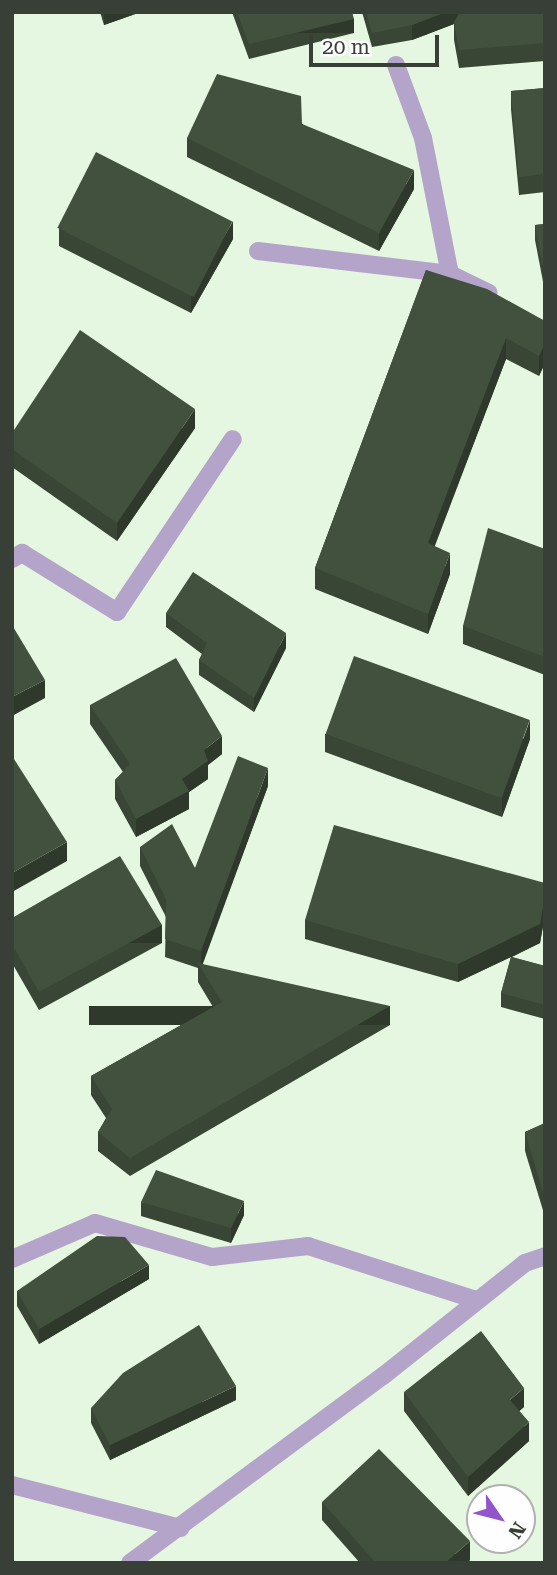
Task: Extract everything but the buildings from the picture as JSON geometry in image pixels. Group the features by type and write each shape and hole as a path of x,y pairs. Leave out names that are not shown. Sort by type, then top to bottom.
{"street":[{"path":"396,65 423,138 450,274"},
{"path":"258,251 450,274 509,304"},
{"path":"16,552 117,612 233,439"},
{"path":"12,1259 95,1223 212,1257 308,1246 476,1300"},
{"path":"130,1563 181,1528 383,1376 525,1263 545,1256"},
{"path":"12,1485 181,1528"}]}
